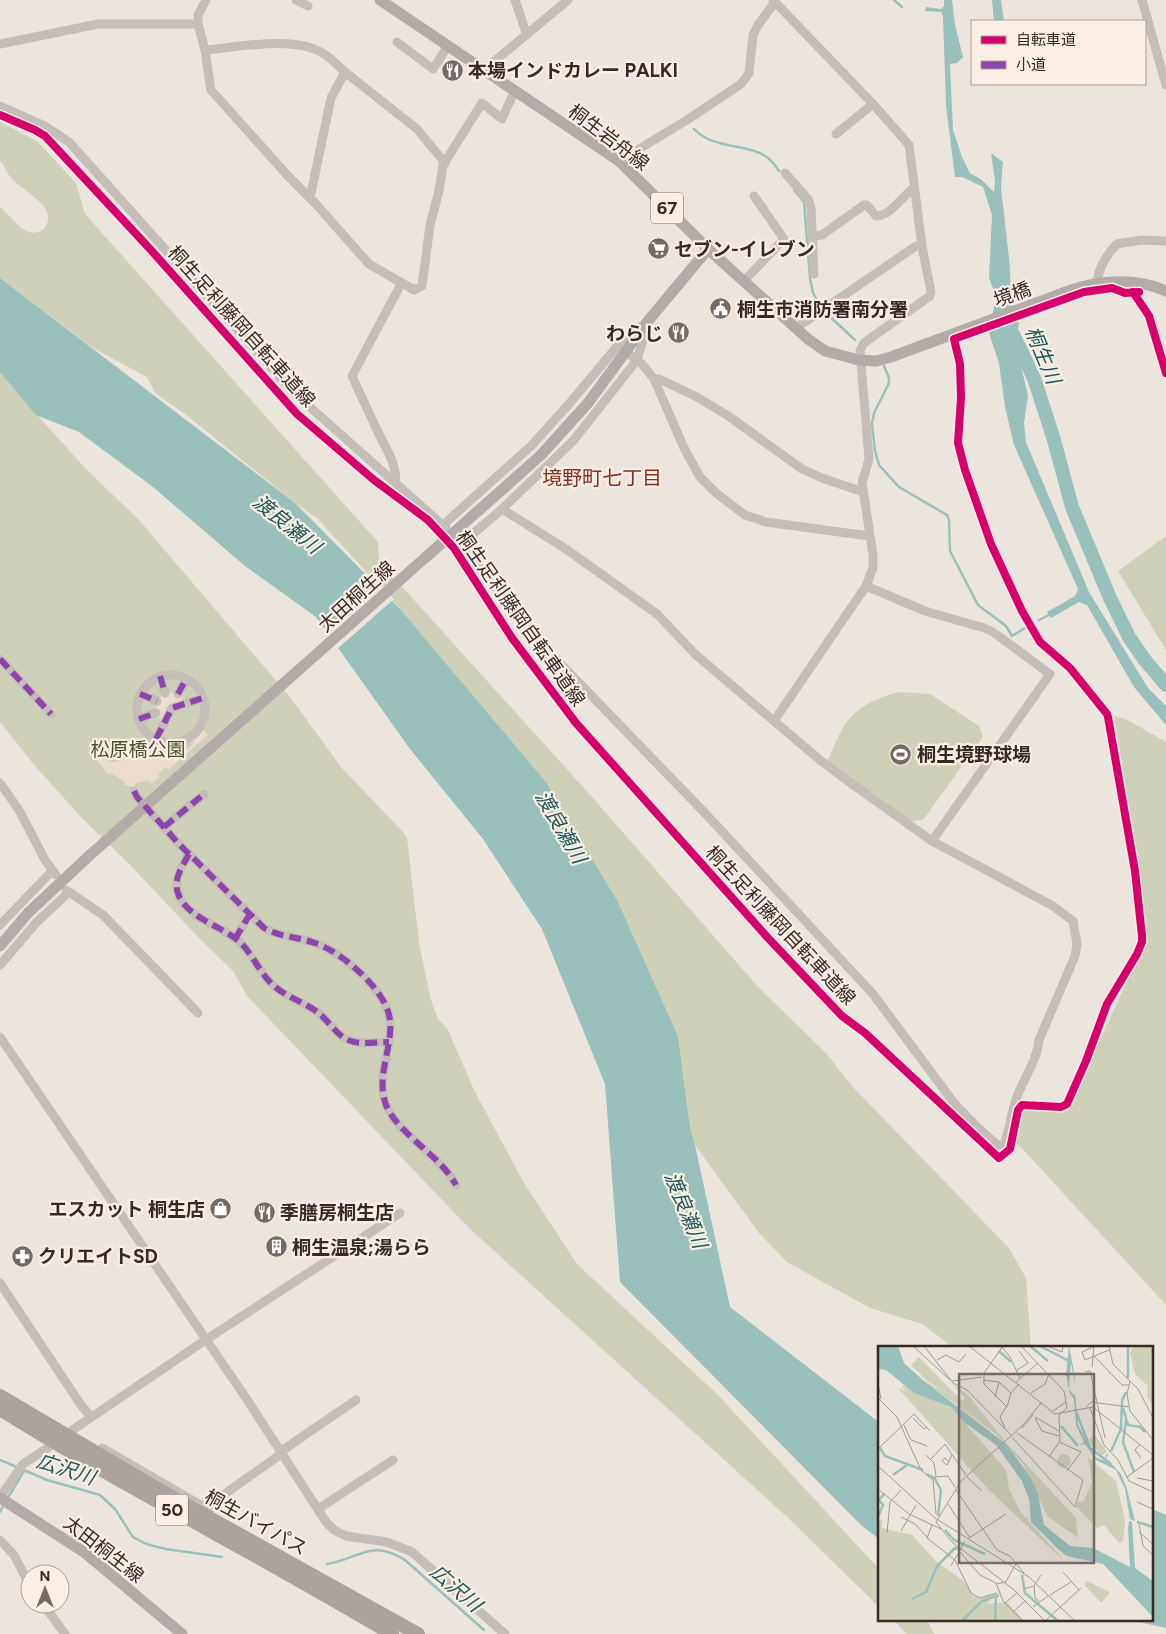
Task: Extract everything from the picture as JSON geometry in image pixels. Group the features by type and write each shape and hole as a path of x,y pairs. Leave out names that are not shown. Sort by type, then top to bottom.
{"highway":[{"name":"桐生バイパス","path":"0,1396 161,1491 418,1634"},
{"name":"桐生バイパス","path":"0,1409 141,1493 347,1607 392,1634"},
{"name":"50","path":"0,1418 228,1551 295,1585 347,1607"},
{"name":"50","path":"209,1510 281,1551 316,1577"}],"main road":[{"name":"桐生岩舟線","path":"380,0 619,161 708,248 796,328 825,351 859,360 876,360 891,357 961,331"},
{"name":"太田桐生線","path":"0,946 28,913 90,855 541,455 588,403 622,349 648,321 708,248"},
{"name":"67","path":"1097,283 1148,284 1166,291"},
{"name":"境橋","path":"961,331 1074,289 1097,283"},
{"name":"太田桐生線","path":"0,1498 84,1552 182,1634"}],"street":[{"path":"206,0 198,15 198,24 205,50 211,90 369,264 414,290 422,286 430,225 444,163 482,103 502,119 515,90"},
{"path":"296,0 308,6"},
{"path":"515,0 526,35"},
{"path":"486,71 491,64 568,0"},
{"path":"1142,0 1166,85"},
{"path":"619,161 687,120 741,84 749,72 753,35 774,1 873,104 909,145 922,246 932,292 930,296 864,343 860,351 859,360 869,459 862,483 873,555 873,568 866,586 774,721"},
{"path":"0,44 98,24 198,24"},
{"path":"397,42 433,69 448,46"},
{"path":"205,50 290,43 312,48 325,54 417,129 444,163"},
{"path":"310,198 331,98 345,72"},
{"path":"836,134 873,104"},
{"path":"0,106 45,126 69,142 294,392 345,440 445,526 531,446 622,349 637,360 654,379 684,448 700,477 723,499 745,515 766,522 869,536"},
{"path":"785,173 808,199 811,208 814,274"},
{"path":"813,236 822,235 864,205 867,205 876,216 882,215 892,209 903,196 914,188"},
{"path":"744,281 784,239 754,196"},
{"path":"1097,283 1098,273 1118,244 1141,240 1166,241"},
{"path":"796,328 916,246 922,246"},
{"path":"1132,283 1133,292 1146,310 1152,323 1166,373"},
{"path":"396,482 392,459 382,442 352,376 401,284"},
{"path":"502,509 566,550 657,614 696,655 820,760 932,841 1053,906 1073,921 1077,944 1075,956 1038,1040 1038,1051 1015,1103 1008,1136 1002,1149 954,1103 873,994 703,811 553,656 459,544 502,509 573,441 637,360 648,321"},
{"path":"654,379 659,379 727,415 802,469 863,492"},
{"path":"866,586 925,611 984,628 1050,674 932,841"},
{"path":"0,659 51,714"},
{"path":"160,676 166,693"},
{"path":"160,676 177,676 186,679 193,684 203,698 204,718 194,734 185,740 175,743 156,740 148,734 138,719 140,694 160,676"},
{"path":"178,694 186,679"},
{"path":"140,694 157,701"},
{"path":"156,740 172,708 203,698"},
{"path":"138,719 156,713"},
{"path":"0,783 19,810 54,873 0,925"},
{"path":"134,791 137,797 189,854 264,928 324,947 358,971 375,988 385,1003 390,1016 389,1042 382,1087 387,1107 396,1120 441,1165 456,1184"},
{"path":"164,827 204,794"},
{"path":"189,854 178,875 176,887 180,898 190,910 242,944 269,982 282,993 309,1006 320,1014 341,1036 356,1043 389,1042"},
{"path":"0,965 36,923 68,891 103,916 198,1013"},
{"path":"235,939 250,914"},
{"path":"0,1037 207,1339 326,1522 334,1530 346,1536 396,1544 412,1552 500,1632"},
{"path":"71,1431 207,1339 400,1213"},
{"path":"0,1283 81,1405 91,1417"},
{"path":"0,1389 209,1510 226,1493 356,1400"},
{"path":"0,1498 20,1468 49,1446"},
{"path":"318,1510 393,1460"},
{"path":"0,1540 14,1556 20,1567"},
{"path":"50,1614 65,1634"}],"green space":[{"path":"0,122 37,141 76,183 85,214 378,542 379,561 592,797 759,988 826,1053 851,1085 1009,1248 1026,1278 1031,1346 951,1346 922,1324 870,1308 787,1262 759,1233 695,1145 690,1127 678,1036 618,902 546,782 400,609 318,519 295,503 185,414 155,393 147,377 93,348 0,278 0,207 23,229 31,233 36,233 44,228 47,224 48,215 43,206 34,197 11,178 0,161"},
{"name":"松原橋公園","path":"0,372 87,470 139,520 290,697 341,767 407,838 419,943 431,1000 438,1019 448,1030 474,1090 524,1183 577,1264 718,1395 878,1568 878,1606 786,1516 469,1228 248,997 233,971 81,817 35,766 0,722"},
{"path":"1166,536 1166,650 1118,571"},
{"name":"桐生境野球場","path":"900,692 930,694 979,726 983,737 923,820 910,821 827,761 842,730 855,713 869,703"},
{"path":"1114,716 1126,719 1166,742 1166,1305 1018,1144 1013,1145 1024,1107 1062,1110 1070,1106 1146,944 1144,904 1136,847"},
{"path":"895,1622 928,1622 934,1634 907,1634"}],"shaded area":[{"path":"170,692 178,694 184,700 161,720 156,713 157,701 162,695"},
{"path":"200,727 208,735 168,770 166,767 158,774 160,777 151,783 149,780 135,783 135,787 124,785 125,782 111,773 109,775 95,758 102,756 110,762 122,760 129,747 137,744 179,757 192,745 193,742 190,737"}],"water":[{"path":"944,0 952,0 955,25 963,57 957,63 950,64 953,130 962,157 970,173 982,180 994,192 995,181 991,153 1003,162 1001,188 1010,267 1011,301 1019,324 1018,328 1013,331 1028,396 1024,423 1026,442 1089,592 1148,688 1166,706 1166,725 1134,687 1087,605 1079,602 1051,618 1047,612 1075,596 1078,589 1014,445 1005,407 999,363 989,333 994,306 998,301 989,278 992,215 983,187 962,177 955,177 946,106 943,16 941,12 925,11 926,7 941,9 944,6"},
{"path":"992,0 1001,0 1004,20 994,20"},
{"name":"渡良瀬川","path":"0,278 295,503 400,609 546,782 618,902 678,1036 690,1127 730,1307 878,1421 878,1538 861,1525 620,1282 605,1084 542,929 483,839 410,749 316,617 245,566 153,487 79,432 36,415 0,372"},
{"path":"1154,1510 1166,1515 1166,1628 1139,1622 1154,1622"}],"pier":[{"path":"381,585 394,599 336,650 325,634"}],"waterway":[{"path":"894,0 902,7"},
{"path":"694,129 712,141 752,150 761,154 770,160 779,171"},
{"path":"794,190 804,202 810,278 813,293 821,307"},
{"path":"825,312 855,340"},
{"name":"桐生川","path":"1006,320 1035,381 1054,440 1072,507 1110,598 1129,637 1144,659 1166,685"},
{"path":"884,366 889,383 874,413 872,424 875,451 879,465 899,487 947,515 949,520 950,551 978,605 1006,626 1012,636 1025,628"},
{"path":"1039,620 1051,614"},
{"name":"広沢川","path":"0,1460 47,1480 100,1495 115,1509 133,1537 146,1544 166,1549 222,1557"},
{"path":"7,1499 24,1471"},
{"path":"0,1512 4,1504"},
{"name":"広沢川","path":"327,1564 374,1550 393,1554 405,1560 484,1630"}],"marked path":[{"path":"0,659 51,714"},
{"path":"160,676 165,693"},
{"path":"178,694 186,679"},
{"path":"140,694 157,701"},
{"path":"156,739 172,708 203,698"},
{"path":"139,719 156,713"},
{"path":"134,791 137,797 178,843 264,928 324,947 345,960 373,986 385,1004 390,1022 389,1043 383,1078 386,1105 400,1126 440,1164 456,1185"},
{"path":"164,827 204,794"},
{"path":"189,854 177,879 177,890 184,904 191,911 235,938 246,948 265,977 287,995 320,1014 346,1039 360,1043 389,1042"},
{"path":"235,939 250,914"}],"cycle path":[{"name":"桐生足利藤岡自転車道線","path":"0,115 45,136 150,249 297,414 374,480 428,520 454,548 512,638 576,723 768,938 842,1016 865,1033 999,1158 1010,1149 1018,1110 1022,1105 1061,1107 1067,1104 1086,1061 1107,1004 1137,954 1142,942 1142,936 1135,871 1108,717 1070,668 1040,642 1022,611 991,544 965,470 958,443 961,398 960,364 954,339 1084,292 1112,288 1125,293 1139,292"},
{"path":"1133,292 1149,316 1166,373"}],"place":[{"name":"本場インドカレー PALKI","path":"452,70"},
{"name":"セブン-イレブン","path":"658,249"},
{"name":"桐生市消防署南分署","path":"721,309"},
{"name":"わらじ","path":"679,333"},
{"name":"桐生境野球場","path":"901,754"},
{"name":"エスカット 桐生店","path":"221,1209"},
{"name":"季膳房桐生店","path":"264,1212"},
{"name":"桐生温泉;湯らら","path":"276,1247"},
{"name":"クリエイトSD","path":"22,1256"}],"district":[{"name":"境野町七丁目","path":"602,478"}]}
